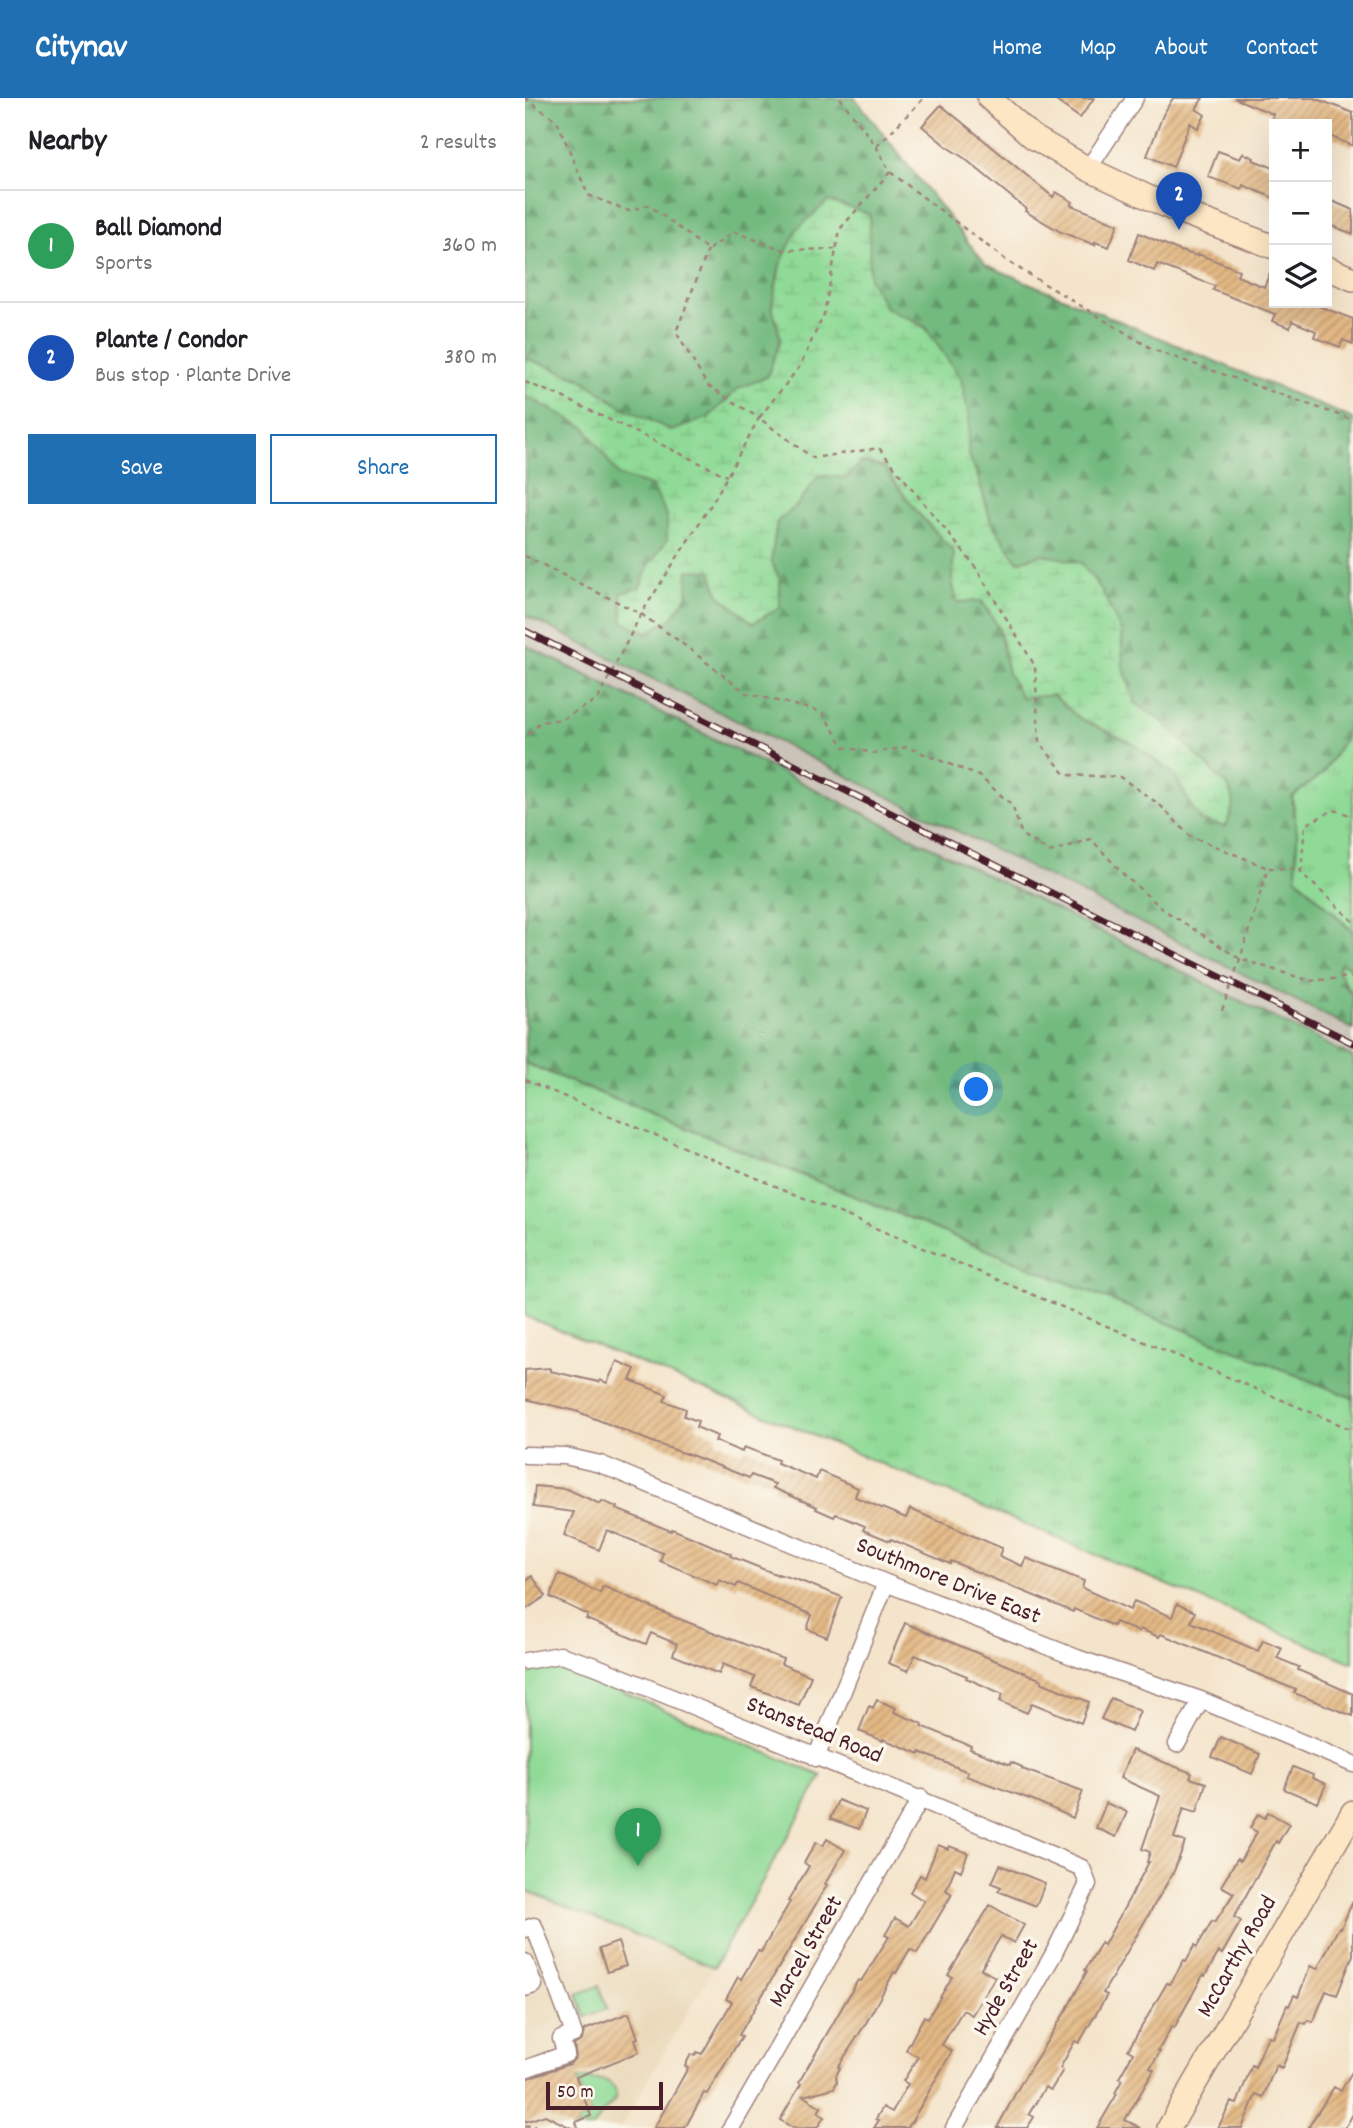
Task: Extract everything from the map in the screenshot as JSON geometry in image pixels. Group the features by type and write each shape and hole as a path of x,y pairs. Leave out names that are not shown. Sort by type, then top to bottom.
{"street":[{"path":"989,98 1033,137 1089,169 1171,208 1269,245"},
{"path":"1089,169 1135,98"},
{"path":"1332,270 1353,279"},
{"name":"Southmore Drive East","path":"525,1455 565,1456 600,1464 887,1583 1077,1658 1201,1700 1353,1764"},
{"path":"816,1758 887,1583"},
{"name":"Stanstead Road","path":"525,1661 560,1655 595,1666 816,1758 921,1798 1082,1868"},
{"path":"1177,1744 1201,1700"},
{"name":"Marcel Street","path":"731,2128 921,1798"},
{"name":"McCarthy Road","path":"1169,2128 1353,1812"},
{"name":"Hyde Street","path":"954,2128 1053,1955 1083,1896 1088,1884 1082,1868"},
{"path":"525,1929 534,1926 574,2034 561,2039 566,2054 525,2069"},
{"path":"525,1962 534,1985 525,1989"}],"path":[{"path":"525,98 557,121 589,195 629,211 649,205 708,250"},
{"path":"841,98 876,146 890,172 1010,263 1154,350 1353,420"},
{"path":"876,146 924,98"},
{"path":"525,737 540,722 562,719 598,699 641,614 727,476 759,418 800,366 824,314 840,229 890,172"},
{"path":"837,249 784,250 734,232 708,250 676,332 707,385 759,418 813,458 879,448 974,565 1035,666 1039,742 1066,775 1119,777 1160,805 1190,836 1268,868 1297,869 1353,920"},
{"path":"525,382 727,476"},
{"path":"525,556 641,614 746,693 822,712 844,747 874,753 907,747 979,776 1012,805 1022,835 1050,852 1091,839 1125,876 1164,910 1240,959 1310,981 1353,977"},
{"path":"1301,872 1305,825 1334,810 1353,816"},
{"path":"1222,1010 1268,868"},
{"path":"525,1080 1353,1430"},
{"path":"525,2127 533,2124 535,2128"}],"shaded area":[{"path":"525,615 1353,1029 1353,1057 525,645"},
{"path":"525,1890 714,1967 620,2128 525,2128"}],"green space":[{"path":"525,98 855,98 986,265 1353,419 1353,704 1344,740 1322,774 1292,797 1297,834 1296,877 1353,932 1353,969 1341,963 1343,983 1353,996 1353,1029 525,615 525,396 585,427 619,476 652,486 667,515 668,540 648,567 640,588 687,596 687,569 711,571 719,595 753,623 780,607 780,580 771,561 777,522 797,505 819,475 847,478 861,462 884,467 918,513 954,552 952,581 957,602 981,601 999,628 1008,673 1053,695 1079,718 1132,743 1174,774 1199,820 1226,827 1234,803 1228,786 1161,720 1135,703 1123,666 1121,631 1042,554 1018,562 991,522 968,453 969,417 926,327 886,308 869,279 869,214 780,265 772,307 781,339 767,377 739,388 708,418 672,431 622,407 580,378 525,358"},
{"path":"828,201 870,214 869,279 886,308 925,327 961,379 969,417 968,453 991,522 1018,562 1042,554 1081,563 1102,591 1121,631 1123,666 1135,703 1161,720 1228,786 1234,803 1226,827 1199,820 1174,774 1132,743 1079,718 1053,695 1022,698 1008,673 999,628 982,601 957,602 952,581 954,552 918,513 884,467 861,462 847,478 819,475 797,505 777,522 771,561 780,580 780,607 753,623 719,595 711,571 688,570 687,596 672,618 648,632 623,622 621,593 640,588 648,567 667,540 667,515 652,486 619,476 585,427 525,396 525,358 580,378 622,407 672,431 708,418 739,388 767,377 781,339 772,307 780,265 797,229"},
{"path":"525,645 1353,1057 1353,1398 525,1063"},
{"path":"1353,704 1353,932 1296,877 1297,834 1292,797 1322,774 1344,740"},
{"path":"1341,963 1353,969 1353,996 1338,971"},
{"path":"525,1063 1353,1398 1353,1663 525,1316"},
{"path":"538,1667 568,1669 822,1776 714,1967 525,1890 525,1677"},
{"path":"599,1986 607,2009 585,2017 577,1994"},
{"path":"577,2079 606,2081 616,2092 614,2100 593,2128 570,2128 577,2126 576,2122 591,2116"}],"building":[{"path":"1052,98 1094,98 1080,118"},
{"path":"1173,98 1203,98 1196,109 1205,115 1198,128 1190,123 1173,167 1147,156 1163,115"},
{"path":"1234,98 1314,98 1353,113 1353,146 1332,137 1332,119 1274,119 1273,114"},
{"path":"941,105 1053,197 1056,192 1073,202 1071,205 1118,224 1109,247 1095,242 1095,245 1061,232 1025,211 1026,209 922,126"},
{"path":"1218,151 1240,159 1243,153 1269,166 1269,196 1243,185 1242,189 1208,177"},
{"path":"1332,201 1353,210 1353,234 1332,226"},
{"path":"1139,233 1180,251 1198,254 1239,270 1237,276 1264,287 1269,276 1269,308 1324,308 1353,319 1353,344 1343,340 1340,347 1314,337 1316,331 1292,321 1290,328 1272,321 1275,314 1213,290 1215,286 1157,264 1154,271 1129,260"},
{"path":"617,1361 635,1369 630,1380 667,1395 664,1401 686,1409 684,1416 698,1421 696,1427 717,1436 715,1441 742,1452 744,1447 816,1479 819,1471 858,1488 855,1497 906,1518 910,1509 1002,1548 999,1556 1022,1566 1026,1558 1084,1581 1082,1588 1130,1610 1134,1601 1172,1617 1177,1604 1195,1612 1191,1622 1258,1651 1263,1640 1282,1648 1277,1658 1353,1694 1353,1716 1161,1634 1159,1637 1140,1629 1139,1632 1115,1622 1113,1626 951,1561 950,1564 891,1539 890,1541 863,1530 865,1526 836,1514 834,1517 773,1488 775,1484 751,1475 749,1478 576,1411 525,1399 525,1370 550,1368 550,1371 607,1383"},
{"path":"535,1486 567,1489 600,1504 602,1501 617,1507 616,1509 701,1541 731,1554 730,1556 842,1597 827,1637 807,1629 812,1615 738,1583 736,1587 719,1580 717,1585 660,1561 663,1553 607,1530 599,1550 564,1535 574,1512 533,1507"},
{"path":"559,1574 600,1593 603,1586 783,1659 781,1664 811,1676 799,1705 751,1687 755,1677 723,1664 719,1674 673,1655 677,1644 651,1633 646,1644 586,1619 588,1615 550,1597"},
{"path":"532,1576 546,1596 525,1610 525,1581"},
{"path":"905,1623 1089,1702 1081,1723 1032,1703 1027,1713 1000,1701 1003,1694 915,1655 908,1671 888,1663"},
{"path":"1111,1698 1140,1711 1131,1732 1101,1719"},
{"path":"877,1700 896,1708 894,1712 923,1724 922,1726 971,1746 970,1749 1083,1791 1073,1818 1033,1800 966,1776 968,1772 920,1752 859,1731 869,1706 873,1708"},
{"path":"1221,1737 1260,1754 1252,1774 1212,1757"},
{"path":"1132,1750 1192,1773 1190,1778 1206,1783 1197,1812 1184,1808 1174,1838 1185,1842 1174,1871 1103,1993 1107,1995 1079,2043 1075,2041 1060,2068 1063,2070 1051,2090 1045,2087 1029,2114 1034,2117 1027,2128 997,2128 1021,2083 1067,2009 1087,1971 1085,1970 1101,1943 1104,1945 1149,1862 1150,1852 1142,1849 1160,1796 1120,1778"},
{"path":"1293,1767 1326,1784 1318,1803 1284,1789"},
{"path":"838,1800 866,1811 859,1829 830,1819"},
{"path":"1106,1803 1127,1812 1116,1837 1096,1828"},
{"path":"1268,1812 1289,1824 1278,1843 1276,1841 1234,1917 1241,1921 1222,1954 1219,1952 1205,1976 1203,1975 1158,2051 1160,2052 1150,2068 1154,2070 1125,2120 1141,2128 1097,2128 1117,2094 1115,2093 1122,2080 1119,2078 1133,2053 1128,2050 1167,1983 1170,1984 1184,1960 1186,1961 1195,1945 1197,1947 1212,1921 1215,1922 1234,1893 1221,1886 1257,1832 1250,1828 1258,1814 1265,1818"},
{"path":"827,1839 845,1850 739,2035 742,2036 707,2094 704,2093 685,2128 654,2128 688,2068 685,2066 691,2054 702,2054 732,2002 726,1999 738,1977 741,1979 758,1951 761,1952 790,1902 788,1901 809,1866 804,1863 816,1842 823,1846"},
{"path":"938,1845 968,1853 961,1871 955,1868 946,1890 952,1894 917,1953 910,1949 896,1973 894,1972 838,2067 840,2068 834,2088 803,2096 821,2107 818,2113 824,2117 817,2128 793,2128 780,2120 801,2084 799,2082 858,1980 861,1981 889,1937 885,1935 895,1918 909,1926 924,1901 910,1892 920,1875 925,1878"},
{"path":"1000,1865 1045,1883 1036,1906 998,1891 1001,1887 992,1883"},
{"path":"1353,1901 1353,1955 1337,1995 1326,1991 1313,2022 1301,2022 1282,2068 1276,2065 1263,2097 1256,2094 1242,2128 1218,2128 1231,2102 1237,2104 1252,2065 1255,2067 1268,2036 1273,2038 1287,2005 1289,2006 1294,1995 1298,1997 1310,1966 1317,1969"},
{"path":"990,1905 1024,1925 1014,1943 1001,1936 981,1969 995,1977 972,2015 963,2010 942,2045 952,2051 908,2128 874,2128 883,2107 892,2112 908,2084 903,2081 918,2057 906,2050 924,2016 928,2018 952,1977 948,1975"},
{"path":"618,1942 626,1966 607,1972 599,1949"},
{"path":"629,2013 638,2038 635,2039 639,2052 576,2077 591,2116 576,2122 578,2128 571,2128 545,2115 525,2122 525,2079 570,2064 576,2057 574,2045 582,2040 584,2030"},
{"path":"1353,2070 1353,2114 1345,2128 1308,2128 1334,2087 1341,2091"}],"railway":[{"path":"525,631 1353,1043"}],"place":[{"name":"Plante / Condor","path":"1179,230"},
{"name":"Ball Diamond","path":"638,1866"}]}
